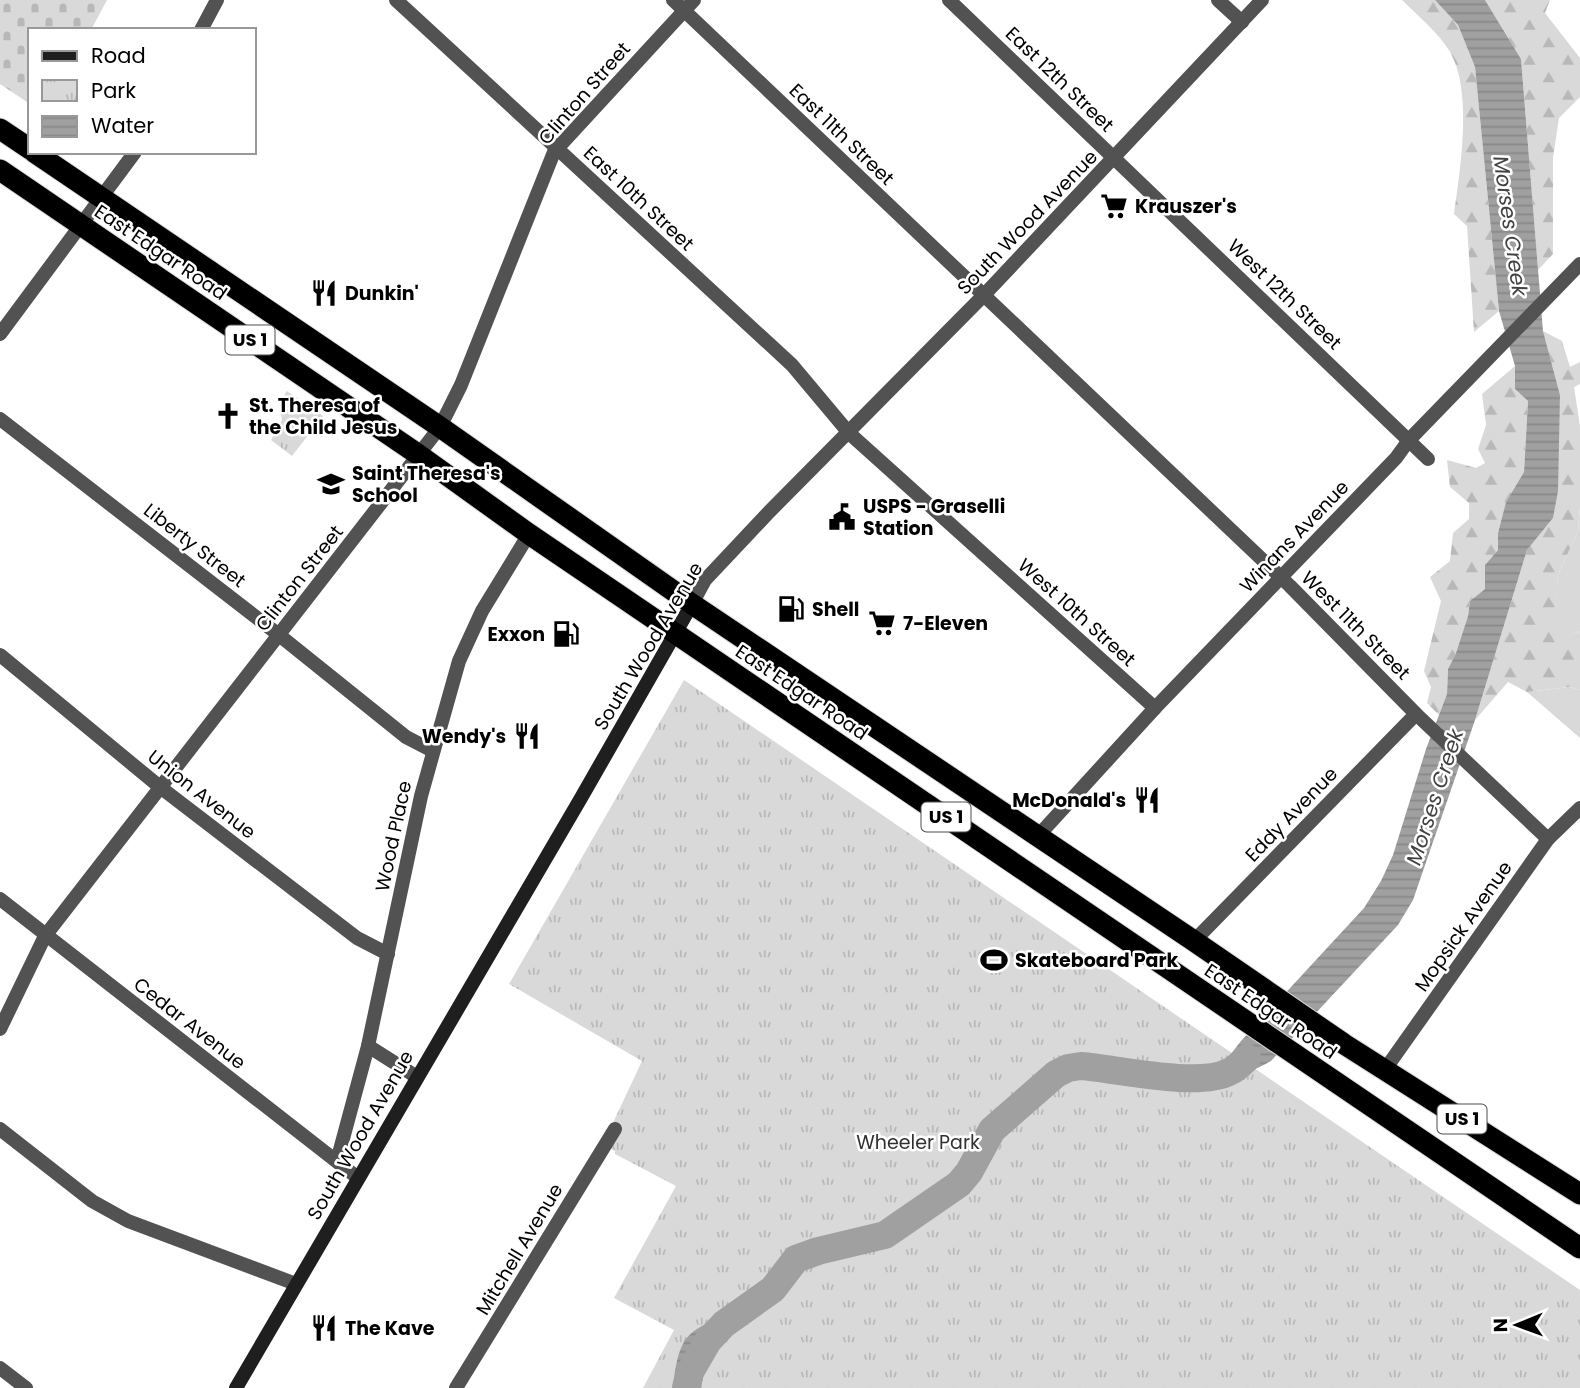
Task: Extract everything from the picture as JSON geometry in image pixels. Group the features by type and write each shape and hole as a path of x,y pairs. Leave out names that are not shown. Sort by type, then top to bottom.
{"highway":[{"path":"0,129 28,148"},
{"name":"East Edgar Road","path":"37,154 440,427 692,604 1237,972 1384,1071 1580,1194"},
{"name":"East Edgar Road","path":"0,170 419,455 528,534 1580,1248"}],"main road":[{"name":"South Wood Avenue","path":"236,1388 692,604"}],"street":[{"path":"202,28 217,0"},
{"name":"East 10th Street","path":"396,0 792,365 849,433"},
{"name":"East 12th Street","path":"949,0 1114,158"},
{"path":"1218,0 1242,22"},
{"name":"South Wood Avenue","path":"692,604 705,580 769,512 984,295 1262,0"},
{"name":"Clinton Street","path":"0,1029 45,936 440,427 461,385 557,149 684,3"},
{"name":"East 11th Street","path":"684,3 984,295"},
{"path":"0,334 133,154"},
{"name":"West 12th Street","path":"1114,158 1428,459"},
{"name":"Winans Avenue","path":"1038,836 1155,708 1580,264"},
{"name":"West 11th Street","path":"984,295 1281,577 1367,661 1416,714 1548,839"},
{"name":"Liberty Street","path":"0,419 406,737 433,751"},
{"name":"West 10th Street","path":"849,433 1155,708"},
{"name":"Wood Place","path":"337,1161 368,1046 421,796 464,649 482,611 528,534"},
{"name":"Union Avenue","path":"0,655 160,787 357,938 388,954"},
{"name":"Eddy Avenue","path":"1194,941 1416,714"},
{"name":"Mopsick Avenue","path":"1384,1071 1548,839 1580,808"},
{"name":"Cedar Avenue","path":"0,898 45,936 358,1178"},
{"path":"368,1046 417,1077"},
{"path":"0,1129 92,1201 128,1221 296,1284"},
{"name":"Mitchell Avenue","path":"457,1388 615,1129"},
{"path":"0,1368 26,1388"}],"green space":[{"path":"0,0 107,0 92,28 28,28 28,103 0,84"},
{"path":"1402,0 1435,0 1458,25 1475,67 1499,311 1474,332 1467,226 1454,214 1463,131 1457,68 1440,38"},
{"path":"1485,0 1550,0 1545,13 1580,58 1580,97 1559,118 1553,158 1553,254 1538,270 1521,59"},
{"path":"1543,331 1562,341 1570,367 1580,362 1580,384 1574,387 1580,426 1578,531 1558,575 1554,628 1578,633 1580,631 1580,690 1570,687 1527,692 1508,682 1475,720 1527,550 1553,518 1560,395"},
{"path":"1515,366 1515,389 1528,401 1524,472 1506,502 1498,533 1498,550 1485,565 1485,589 1470,601 1468,616 1448,669 1447,694 1439,715 1427,703 1431,687 1424,671 1441,601 1430,577 1450,561 1453,533 1469,519 1469,503 1450,487 1447,460 1476,468 1485,463 1478,449 1486,425 1482,394"},
{"path":"287,391 323,416 292,456 271,440 282,420 281,414 287,407 283,397"},
{"path":"1580,507 1578,633 1553,629 1558,575 1578,531"},
{"name":"Wheeler Park","path":"684,680 1580,1290 1580,1388 643,1388 674,1330 614,1298 676,1186 615,1154 615,1151 603,1144 642,1061 509,984"},
{"path":"1570,687 1580,690 1580,738 1527,692"}],"water":[{"path":"1435,0 1485,0 1521,59 1543,331 1560,395 1558,491 1553,518 1527,550 1475,720 1413,900 1398,925 1271,1061 1244,1073 1214,1076 1241,1041 1364,908 1381,881 1393,855 1426,749 1447,694 1448,669 1468,616 1470,601 1485,589 1485,565 1498,550 1498,533 1506,502 1524,472 1528,401 1515,389 1515,366 1499,311 1475,67 1458,25"},
{"path":"737,1315 709,1348 701,1388 673,1388 678,1356 688,1336 706,1324"}],"waterway":[{"name":"Morses Creek","path":"686,1388 690,1372 708,1341 724,1324 773,1289 796,1259 885,1235 959,1184 969,1172 992,1130 1056,1074 1081,1066 1157,1076 1198,1078 1229,1072 1247,1058"}],"place":[{"name":"Krauszer's","path":"1114,206"},
{"name":"Dunkin'","path":"324,293"},
{"name":"St. Theresa of the Child Jesus","path":"228,416"},
{"name":"Saint Theresa's School","path":"331,484"},
{"name":"USPS - Graselli Station","path":"842,517"},
{"name":"Shell","path":"791,609"},
{"name":"7-Eleven","path":"882,623"},
{"name":"Exxon","path":"566,634"},
{"name":"Wendy's","path":"527,736"},
{"name":"McDonald's","path":"1147,800"},
{"name":"Skateboard Park","path":"994,960"},
{"name":"The Kave","path":"324,1328"}]}
